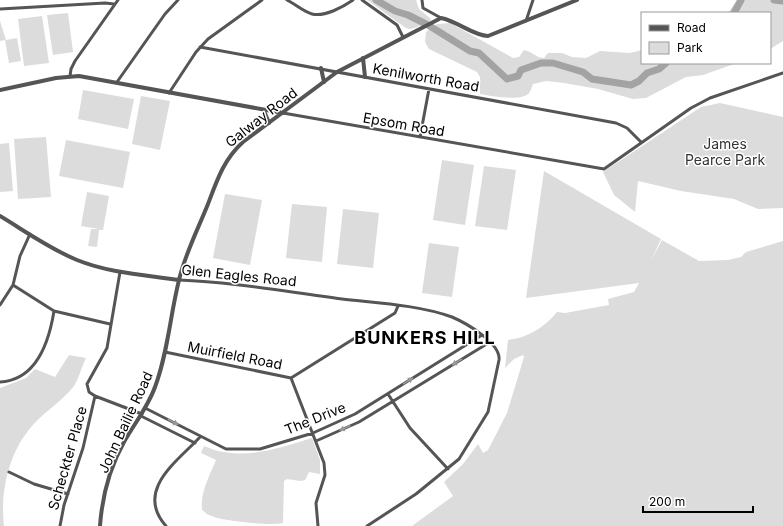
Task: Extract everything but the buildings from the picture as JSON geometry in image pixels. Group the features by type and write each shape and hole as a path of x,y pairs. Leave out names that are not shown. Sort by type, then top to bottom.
{"street":[{"path":"63,5 64,0"},
{"path":"70,76 71,68 75,61 118,0"},
{"path":"117,82 165,14 178,0"},
{"path":"169,93 200,47 216,32 262,0"},
{"path":"287,0 309,13 317,14 340,8 353,0"},
{"path":"362,0 397,25 403,37"},
{"path":"422,0 424,8 441,18 455,21 486,36 577,0"},
{"path":"526,21 533,0"},
{"path":"0,9 105,3 114,4"},
{"name":"Galway Road","path":"179,280 184,262 225,162 236,148 337,72 421,27 441,18"},
{"name":"Kenilworth Road","path":"200,47 616,123 626,127 641,142"},
{"path":"363,58 365,77"},
{"path":"321,68 324,82"},
{"name":"Epsom Road","path":"0,90 70,76 117,82 264,110 604,169 618,161 641,142 700,103 783,73"},
{"path":"420,137 429,89"},
{"path":"264,110 267,114 269,123"},
{"name":"Glen Eagles Road","path":"0,216 76,260 120,272 179,280 243,284 435,312 452,317 466,324 482,335 490,342 500,355 488,412 459,459 416,494 367,526"},
{"path":"0,305 13,285 20,256 30,234"},
{"path":"120,272 107,348 87,384 89,392 95,396 141,415 195,443"},
{"name":"John Bailie Road","path":"100,526 104,498 112,470 124,442 145,408 154,389 165,352 179,280"},
{"path":"13,285 54,311 110,324"},
{"name":"Muirfield Road","path":"165,352 291,378 395,313 398,306"},
{"path":"0,382 10,381 22,377 32,366 46,344 54,311"},
{"name":"The Drive","path":"145,408 226,449 251,450 278,444 313,433 355,414 482,335"},
{"name":"The Drive","path":"316,441 359,422 490,342"},
{"path":"291,378 325,467 316,503 318,526"},
{"path":"388,394 410,428 448,469"},
{"name":"Scheckter Place","path":"60,526 68,494 83,448 95,396"},
{"path":"166,526 156,512 154,500 156,488 166,472 200,437"},
{"path":"9,472 34,484 68,494"}],"green space":[{"path":"367,0 416,0 419,9 431,19 430,21 417,27 409,29"},
{"path":"737,0 783,0 783,41 771,48 771,12 729,12"},
{"path":"68,13 73,52 53,55 47,15"},
{"path":"42,16 49,63 24,66 18,19"},
{"path":"0,21 6,40 17,38 21,61 9,63 5,40 0,41"},
{"path":"450,23 513,58 519,57 524,50 541,58 544,58 548,53 562,53 572,57 586,58 600,51 630,53 641,50 641,64 734,64 703,75 686,77 646,98 633,99 598,89 546,81 533,84 529,93 525,96 506,98 491,96 480,94 480,77 477,72 429,49 425,42 426,32 437,24"},
{"path":"83,90 134,99 128,129 78,119"},
{"path":"141,96 170,101 160,150 132,144"},
{"name":"James Pearce Park","path":"720,103 783,117 783,208 758,209 734,199 681,191 638,181 635,212 614,195 603,172 701,107"},
{"path":"46,137 51,197 18,199 14,139"},
{"path":"66,140 130,152 123,188 59,176"},
{"path":"9,143 13,191 0,192 0,144"},
{"path":"442,160 474,165 465,225 433,220"},
{"path":"484,166 516,170 507,230 475,226"},
{"path":"544,171 661,239 651,261 662,240 699,261 728,260 741,257 746,252 783,241 783,526 412,526 453,496 444,482 463,464 478,444 483,453 488,450 507,413 524,357 523,355 514,359 505,368 508,340 522,337 535,331 557,312 565,313 609,305 608,299 634,292 639,283 526,298"},
{"path":"87,192 109,196 103,230 99,230 97,247 88,246 91,229 99,229 81,226"},
{"path":"225,194 262,200 250,265 213,258"},
{"path":"292,204 327,207 322,262 286,258"},
{"path":"343,209 379,213 373,268 337,264"},
{"path":"429,243 459,247 452,297 422,293"},
{"path":"69,355 86,358 74,386 33,425 15,452 7,476 3,501 4,526 0,526 0,388 26,378 35,369 55,377"},
{"path":"312,438 320,460 320,474 309,472 305,480 300,481 287,479 284,481 283,523 268,524 234,521 208,515 202,510 202,497 216,460 201,453 204,446 218,451 231,453 258,452 272,450"}],"waterway":[{"path":"376,0 395,11 408,15 428,25 470,51 479,53 507,79 518,76 521,70 541,63 553,63 583,72 592,79 631,85 639,81 647,73 659,69 665,64"},
{"path":"735,12 741,0"},
{"path":"774,0 783,1"}],"district":[{"name":"BUNKERS HILL","path":"425,337"}]}
